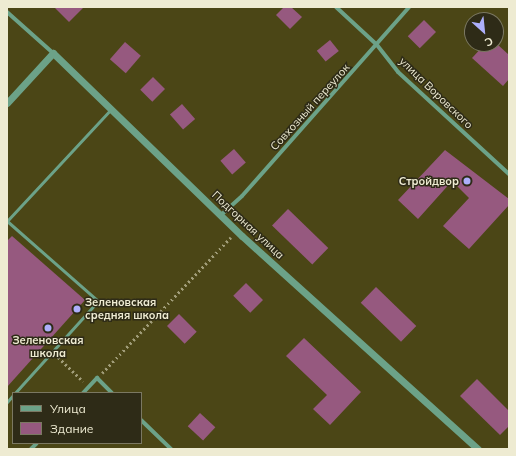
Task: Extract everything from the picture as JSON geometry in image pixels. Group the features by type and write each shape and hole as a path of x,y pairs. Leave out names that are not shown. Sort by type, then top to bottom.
{"street":[{"name":"улица Воровского","path":"336,7 377,45 398,72 509,174"},
{"name":"Совхозный переулок","path":"221,215 242,196 410,7"},
{"name":"Подгорная улица","path":"7,12 111,109 237,231 478,449"},
{"path":"7,103 53,54"},
{"path":"84,392 97,378 111,392"},
{"path":"142,421 171,449"}],"lane":[{"path":"16,392 98,301 7,221 111,109"}],"path":[{"path":"97,378 237,231"},
{"path":"52,352 89,386"}],"building":[{"path":"54,7 84,7 69,22"},
{"path":"284,7 291,7 302,17 290,29 276,15"},
{"path":"424,20 436,32 420,48 408,36"},
{"path":"330,40 339,51 326,62 317,51"},
{"path":"125,42 141,56 126,73 110,59"},
{"path":"504,50 509,55 509,79 503,86 472,58 478,52 504,52"},
{"path":"153,77 165,89 152,102 140,90"},
{"path":"182,104 195,119 183,130 170,114"},
{"path":"234,149 246,163 232,174 220,161"},
{"path":"445,150 509,199 509,205 469,249 443,226 469,198 452,181 418,219 398,200"},
{"path":"288,209 328,248 312,264 272,226"},
{"name":"Зеленовская школа","path":"12,236 85,300 7,387 7,241"},
{"path":"246,283 263,300 250,313 233,296"},
{"path":"376,287 416,326 401,342 361,303"},
{"path":"179,314 197,332 185,344 167,326"},
{"path":"304,338 361,392 330,425 313,409 327,395 286,356"},
{"path":"477,379 509,411 509,426 500,435 460,396"},
{"path":"200,413 215,427 203,440 188,426"}],"place":[{"name":"Стройдвор","path":"467,181"},
{"name":"Зеленовская средняя школа","path":"77,309"},
{"name":"Зеленовская школа","path":"48,328"}]}
